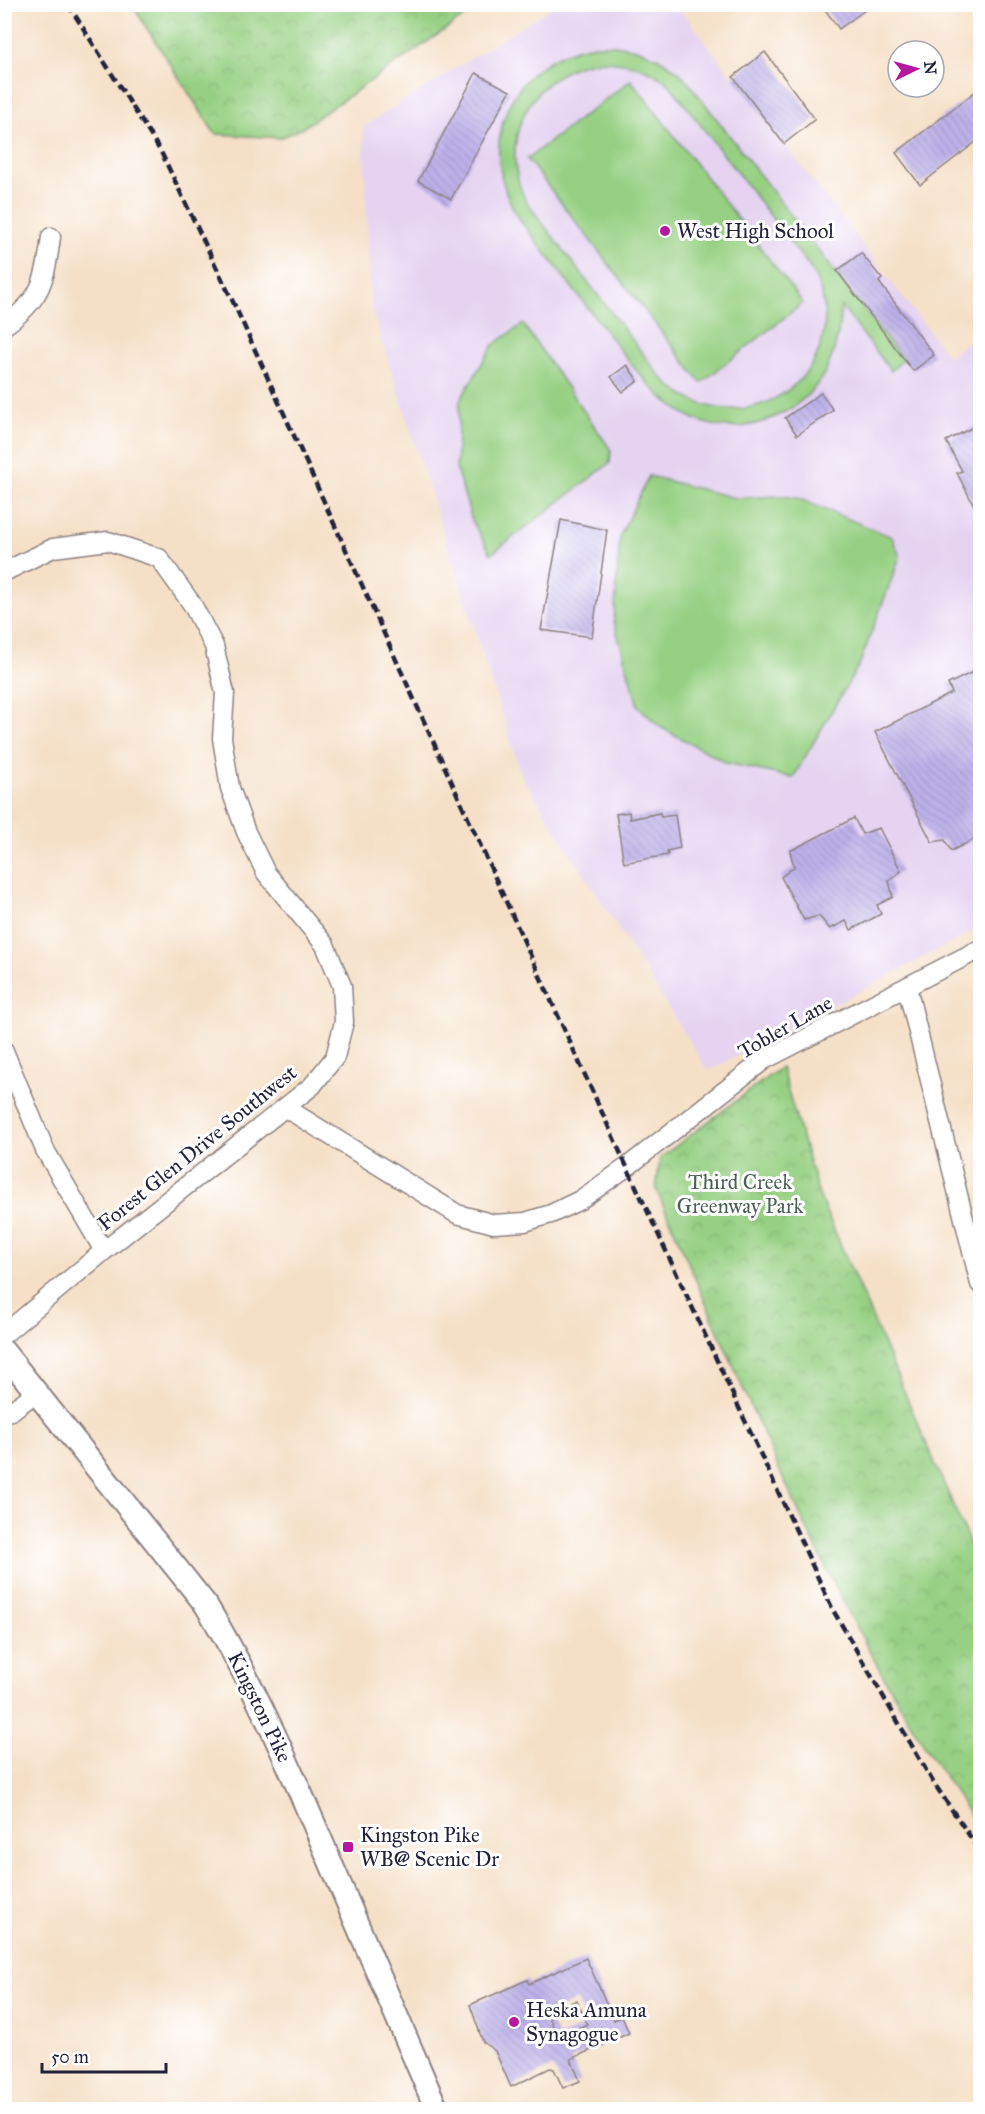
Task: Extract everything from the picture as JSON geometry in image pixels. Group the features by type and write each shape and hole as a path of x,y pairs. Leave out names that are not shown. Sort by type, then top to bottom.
{"main road":[{"name":"Kingston Pike","path":"4,1352 206,1605 230,1644 254,1690 308,1809 437,2109"}],"street":[{"path":"4,326 26,310 45,280 51,237"},
{"name":"Forest Glen Drive Southwest","path":"4,572 53,548 108,541 159,558 192,604 214,646 225,693 222,738 230,788 246,831 266,873 325,945 342,986 344,1022 335,1057 312,1086 104,1251 4,1334"},
{"name":"Tobler Lane","path":"286,1108 457,1215 494,1224 525,1222 551,1215 580,1200 627,1167 764,1060 981,949"},
{"path":"907,987 979,1278"},
{"path":"4,1051 45,1150 104,1251"},
{"path":"4,1412 11,1411 36,1392"}],"shaded area":[{"name":"West High School","path":"556,5 677,5 949,357 980,332 980,928 708,1071 521,774 371,307 363,127"}],"green space":[{"path":"132,5 481,5 302,128 280,138 215,134"},
{"path":"594,45 632,48 665,62 685,78 903,360 891,371 841,306 834,351 828,365 812,390 788,410 756,424 727,427 701,422 677,409 655,391 616,345 520,220 506,192 500,164 500,137 507,111 520,88 539,68 564,54","holes":["592,62 634,65 670,85 811,269 824,306 822,340 809,369 786,392 757,405 725,409 691,400 660,376 527,203 518,181 515,158 517,136 523,116 535,97 550,82 569,70"]},
{"name":"West High School","path":"631,80 803,303 701,383 527,159"},
{"path":"523,324 611,450 610,463 491,554 472,521 456,468 460,400 493,345"},
{"path":"649,476 735,498 781,496 797,498 892,537 900,557 860,663 793,778 727,763 660,727 638,706 614,622 620,536"},
{"name":"Third Creek Greenway Park","path":"781,1067 819,1195 980,1567 980,1828 930,1755 885,1679 842,1599 764,1435 656,1189 660,1158"}],"building":[{"path":"821,4 873,4 839,29"},
{"path":"765,52 815,119 784,144 733,77"},
{"path":"476,73 510,91 451,199 418,181"},
{"path":"981,87 981,138 920,185 896,153"},
{"path":"861,253 882,279 879,282 934,355 913,371 837,271"},
{"path":"627,365 638,381 623,392 611,377"},
{"path":"821,393 833,410 797,435 785,418"},
{"path":"981,423 981,519 957,473 962,471 946,441"},
{"path":"561,520 607,530 592,637 541,630"},
{"path":"981,668 981,836 951,851 945,840 932,842 875,732 952,693 948,684"},
{"path":"629,812 630,819 660,813 661,817 675,815 680,848 667,851 668,855 624,863 616,814"},
{"path":"854,818 862,834 879,828 901,871 889,881 893,897 877,905 881,914 851,930 846,921 830,929 819,916 804,920 781,877 794,867 790,851"},
{"name":"Heska Amuna Synagogue","path":"586,1958 614,2020 622,2017 629,2033 571,2059 580,2081 563,2088 554,2069 550,2068 511,2087 495,2051 483,2042 470,2005 527,1980 529,1984","holes":["577,2000 587,2024 558,2037 547,2013"]}],"railway":[{"path":"68,4 161,152 235,306 620,1152 833,1610 933,1782 980,1851"}],"place":[{"name":"West High School","path":"665,231"},
{"name":"Kingston Pike WB@ Scenic Dr","path":"348,1847"},
{"name":"Heska Amuna Synagogue","path":"514,2022"}]}
